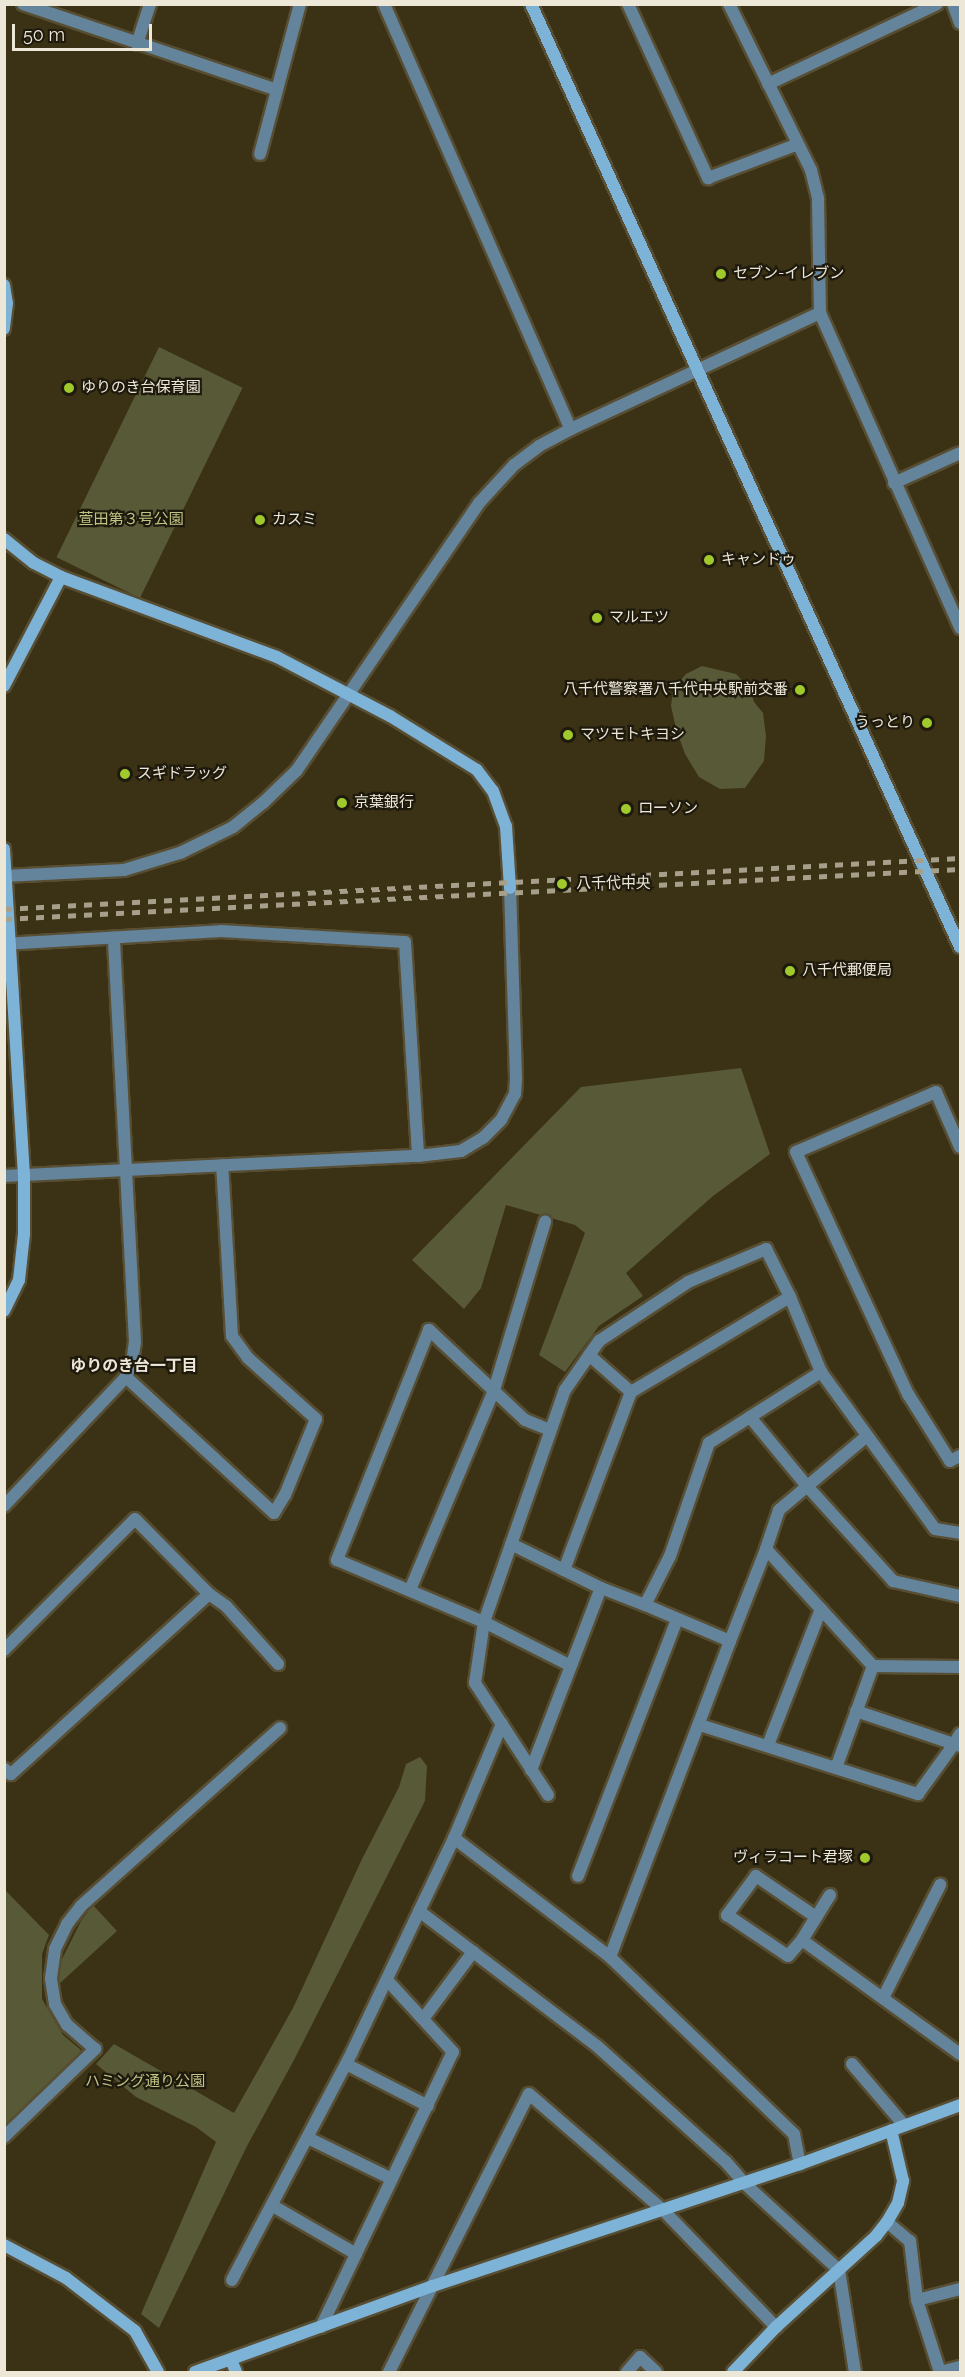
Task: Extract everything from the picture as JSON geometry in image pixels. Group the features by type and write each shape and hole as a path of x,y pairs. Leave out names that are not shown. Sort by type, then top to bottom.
{"street":[{"path":"23,4 277,90"},
{"path":"137,44 150,4"},
{"path":"260,154 300,4"},
{"path":"384,4 571,429"},
{"path":"531,4 960,947"},
{"path":"628,4 708,177 798,144"},
{"path":"729,4 811,170 818,199 820,313 960,628"},
{"path":"768,84 937,4"},
{"path":"953,4 960,23"},
{"path":"4,285 7,303 4,329"},
{"path":"5,876 124,870 180,853 232,827 263,803 297,770 479,503 514,465 539,446 571,429 820,313"},
{"path":"894,483 960,453"},
{"path":"4,539 34,563 61,577 277,657 390,716 477,770 493,791 506,826 516,1078 515,1094 501,1120 483,1138 461,1151 418,1156 4,1176"},
{"path":"4,686 61,577"},
{"path":"4,849 7,944 24,1175 22,1259 19,1280 4,1311"},
{"path":"7,944 221,931 405,942 418,1156"},
{"path":"5,1504 126,1377 132,1364 135,1342 114,938"},
{"path":"960,1147 936,1092 796,1152 908,1394 950,1461 960,1456"},
{"path":"126,1377 274,1513 285,1495 316,1419 248,1358 232,1336 222,1165"},
{"path":"410,1590 494,1390 545,1222"},
{"path":"548,1795 475,1683 484,1622 565,1390 599,1341 688,1282 766,1249 790,1297 821,1372 935,1529 960,1533"},
{"path":"564,1570 631,1392 790,1297"},
{"path":"550,1431 525,1420 429,1330 338,1560 484,1622 571,1666"},
{"path":"589,1355 631,1392"},
{"path":"645,1605 670,1556 709,1443 821,1372"},
{"path":"750,1417 806,1485 893,1581 960,1596"},
{"path":"610,1957 700,1725 766,1549 778,1510 867,1437"},
{"path":"4,1650 135,1519 209,1594 226,1606 278,1664"},
{"path":"511,1544 601,1588 730,1641"},
{"path":"766,1549 873,1666 960,1667"},
{"path":"531,1770 601,1588"},
{"path":"4,1769 11,1774 209,1594"},
{"path":"768,1745 821,1609"},
{"path":"579,1876 677,1619"},
{"path":"836,1768 873,1666"},
{"path":"700,1725 918,1794 958,1741 856,1711"},
{"path":"232,2280 273,2206 387,1980 454,1838 502,1724"},
{"path":"4,2136 95,2049 67,2025 55,2004 51,1978 55,1949 67,1924 81,1906 280,1728"},
{"path":"454,1838 610,1957 794,2134 801,2164"},
{"path":"802,1940 816,1917 756,1876 727,1915 788,1956 802,1940 830,1895"},
{"path":"883,1998 940,1885"},
{"path":"419,1911 597,2046 726,2162 744,2183 839,2270 855,2373"},
{"path":"802,1940 960,2054"},
{"path":"423,2019 473,1952"},
{"path":"321,2327 453,2052 387,1980"},
{"path":"346,2064 428,2106"},
{"path":"852,2064 904,2125"},
{"path":"388,2373 529,2094 663,2210 776,2327"},
{"path":"195,2373 433,2286 801,2164 960,2105"},
{"path":"733,2373 776,2327 876,2236 887,2222 898,2203 903,2181 891,2130"},
{"path":"308,2138 392,2179"},
{"path":"273,2206 356,2254"},
{"path":"887,2222 910,2241 917,2300 940,2372 960,2367"},
{"path":"4,2245 66,2278 135,2331 152,2357 158,2373"},
{"path":"917,2300 960,2289"},
{"path":"627,2373 640,2357 656,2373"},
{"path":"231,2360 236,2373"}],"green space":[{"name":"萱田第３号公園","path":"159,347 243,388 140,598 56,557"},
{"path":"702,666 736,674 750,688 754,702 763,713 766,736 764,761 745,788 720,789 699,777 685,754 676,729 671,706 673,689 686,674"},
{"path":"741,1068 770,1154 713,1196 626,1273 643,1296 599,1326 565,1372 539,1355 585,1233 575,1225 506,1205 481,1288 464,1309 412,1260 581,1087"},
{"name":"ハミング通り公園","path":"420,1757 427,1766 425,1801 294,2060 247,2146 159,2328 141,2314 216,2142 196,2127 136,2097 96,2064 114,2044 234,2113 293,2008 362,1859 399,1787 406,1764"},
{"path":"5,1890 49,1935 42,1954 42,1999 63,2035 81,2050 73,2062 5,2127"},
{"path":"93,1905 117,1931 59,1984 59,1967 63,1957 81,1921"}],"railway":[{"path":"4,909 960,858"},
{"path":"4,919 960,869"}],"place":[{"name":"セブン-イレブン","path":"721,274"},
{"name":"ゆりのき台保育園","path":"69,388"},
{"name":"カスミ","path":"260,520"},
{"name":"キャンドゥ","path":"709,560"},
{"name":"マルエツ","path":"597,618"},
{"name":"八千代警察署八千代中央駅前交番","path":"800,690"},
{"name":"うっとり","path":"927,723"},
{"name":"マツモトキヨシ","path":"568,735"},
{"name":"スギドラッグ","path":"125,774"},
{"name":"京葉銀行","path":"342,803"},
{"name":"ローソン","path":"626,809"},
{"name":"八千代中央","path":"562,884"},
{"name":"八千代郵便局","path":"790,971"},
{"name":"ヴィラコート君塚","path":"865,1858"}],"district":[{"name":"ゆりのき台一丁目","path":"134,1366"}]}
